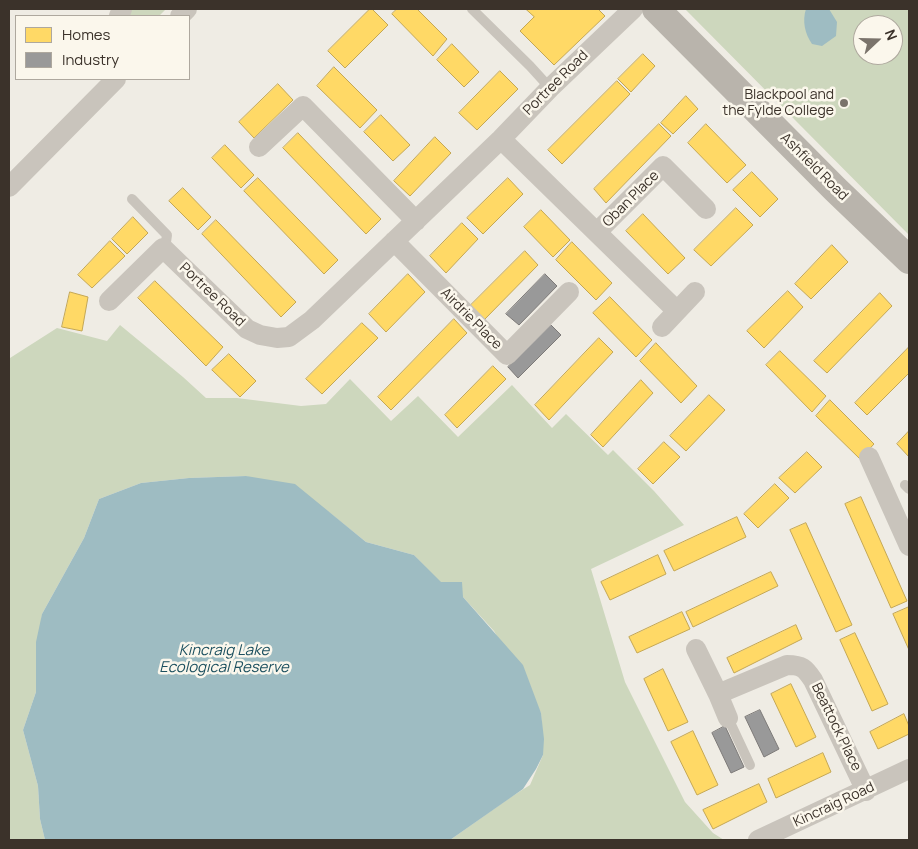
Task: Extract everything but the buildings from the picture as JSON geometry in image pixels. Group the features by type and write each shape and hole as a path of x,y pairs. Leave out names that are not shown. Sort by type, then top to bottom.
{"street":[{"name":"Portree Road","path":"163,248 247,329 260,335 277,338 289,336 312,320 501,139 550,88 633,9"},
{"name":"Ashfield Road","path":"656,9 835,189 909,260"},
{"path":"88,106 97,80"},
{"path":"9,187 115,80"},
{"path":"259,147 303,106 416,221"},
{"name":"Oban Place","path":"501,139 677,311"},
{"name":"Oban Place","path":"597,232 663,166 706,209"},
{"name":"Airdrie Place","path":"394,241 507,355 569,292"},
{"path":"109,301 163,248"},
{"path":"662,327 695,292"},
{"path":"869,458 909,546"},
{"path":"696,649 728,718"},
{"name":"Beattock Place","path":"718,694 787,665 797,665 806,669 866,790"},
{"name":"Kincraig Road","path":"758,840 909,769"}],"lane":[{"path":"472,9 550,88"},
{"path":"132,199 167,235 163,248"},
{"path":"728,718 750,765"}],"green space":[{"path":"122,9 166,9 160,15 119,15"},
{"name":"Blackpool and the Fylde College","path":"685,9 909,9 909,235"},
{"path":"120,325 206,398 237,398 301,406 326,404 350,379 391,421 418,396 458,437 512,385 552,428 566,414 608,455 613,450 654,491 684,525 591,569 625,682 685,802 713,833 724,840 450,840 530,785 543,755 541,713 494,631 463,597 441,583 414,555 366,542 330,513 246,476 189,478 141,483 99,499 84,538 42,614 36,692 23,730 38,786 40,819 45,840 9,840 9,361 10,358 57,328 107,341"}],"water":[{"path":"806,9 829,9 837,22 836,36 822,46 812,44 805,27"},
{"name":"Kincraig Lake Ecological Reserve","path":"246,476 295,484 366,542 414,555 441,582 462,582 463,597 523,665 541,713 544,739 543,755 523,789 450,840 45,840 40,819 38,786 23,730 36,692 36,642 42,614 84,538 99,499 141,483 189,478"}],"place":[{"name":"Blackpool and the Fylde College","path":"844,103"}]}
